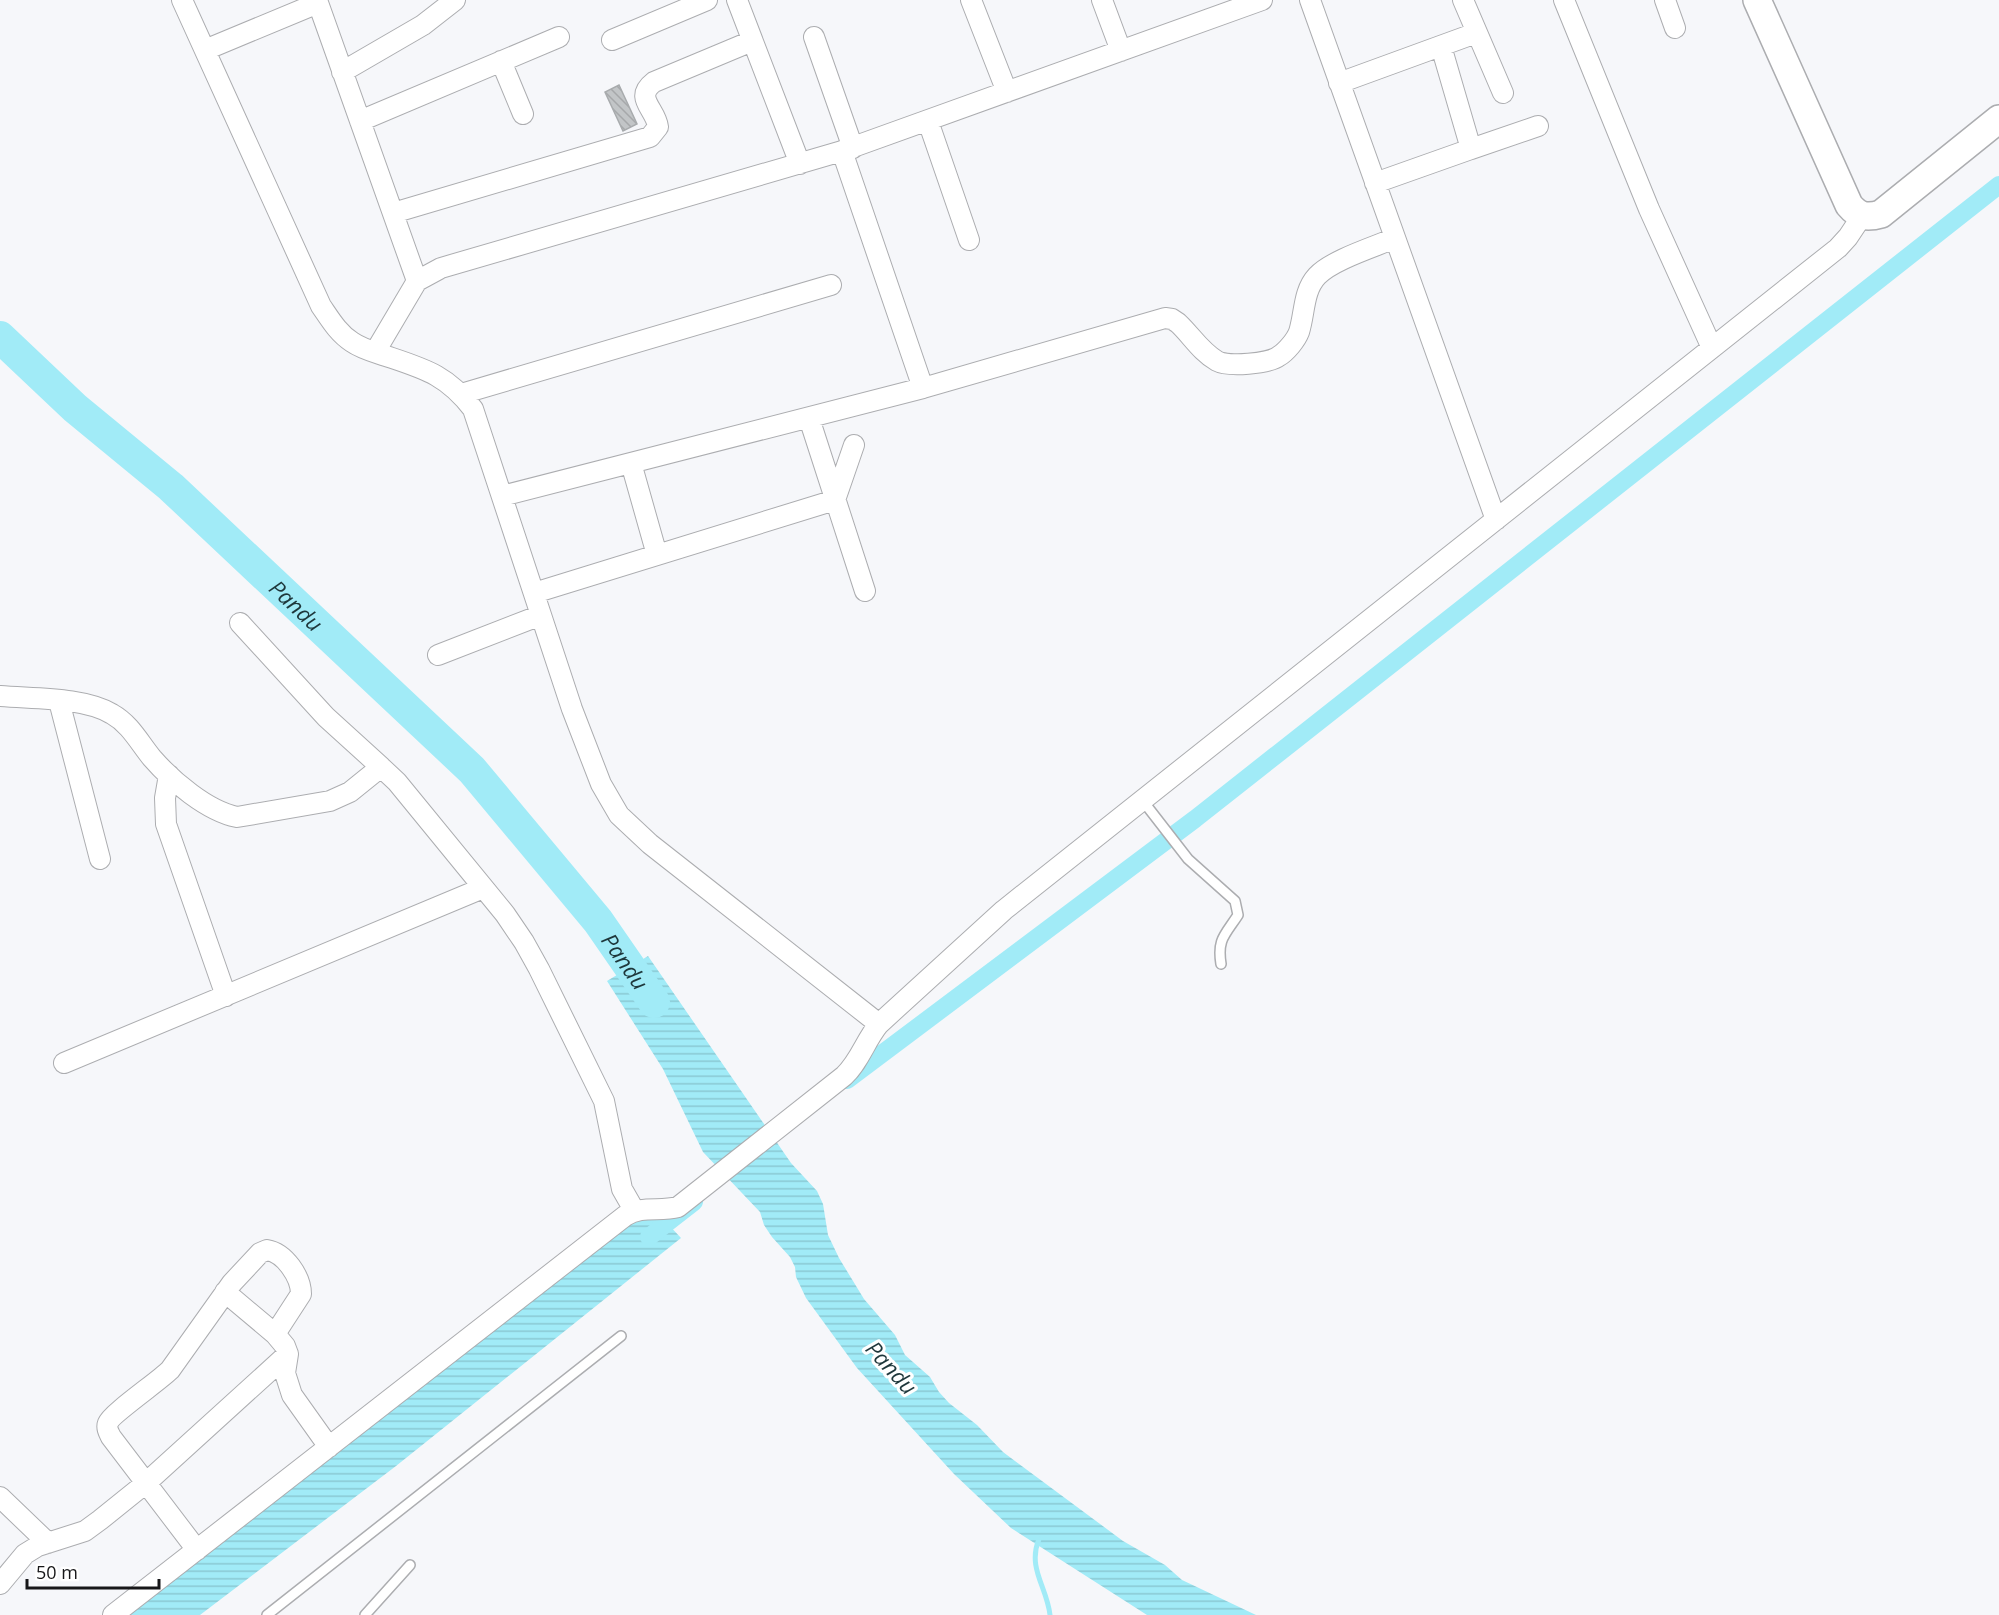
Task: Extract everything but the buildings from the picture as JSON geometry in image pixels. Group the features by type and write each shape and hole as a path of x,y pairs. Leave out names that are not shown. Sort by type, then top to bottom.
{"street":[{"path":"182,0 321,306 335,326 349,340 375,352 421,367 450,383 473,408 572,709 600,784 619,815 650,844 879,1024"},
{"path":"342,72 423,25 455,0"},
{"path":"612,40 707,0"},
{"path":"737,0 800,164"},
{"path":"971,0 1007,92"},
{"path":"1102,0 1120,51"},
{"path":"375,352 417,281 441,268 848,150 1262,0"},
{"path":"1310,0 1496,520"},
{"path":"1464,0 1503,93"},
{"path":"1564,0 1649,209 1712,348"},
{"path":"1665,0 1675,28"},
{"path":"1757,0 1849,205 1857,214 1869,218 1890,208 1941,164 1999,119"},
{"path":"204,50 317,2 417,281"},
{"path":"1340,83 1476,33"},
{"path":"360,121 559,37"},
{"path":"814,37 923,388"},
{"path":"393,213 650,137 658,127 657,120 645,99 647,87 752,41"},
{"path":"1441,46 1471,149"},
{"path":"501,61 523,114"},
{"path":"928,121 969,240"},
{"path":"1375,183 1538,126"},
{"path":"113,1615 633,1210 645,1208 662,1210 678,1207 844,1076 858,1061 869,1036 879,1024 1004,910 1148,807 1496,520 1838,248 1862,216"},
{"path":"502,496 923,388 1165,318 1178,323 1206,354 1221,363 1270,360 1279,356 1298,334 1308,289 1316,277 1326,268 1395,238"},
{"path":"461,394 831,285"},
{"path":"809,418 865,591"},
{"path":"835,500 854,445"},
{"path":"631,463 657,555"},
{"path":"534,593 835,500"},
{"path":"438,655 541,615"},
{"path":"240,623 326,717 397,782 524,942 604,1101 622,1189 633,1210"},
{"path":"0,696 84,703 124,721 152,758 169,775 224,815 237,817 330,801 350,792 381,767"},
{"path":"59,701 100,859"},
{"path":"169,775 165,798 166,824 226,996"},
{"path":"64,1063 483,888"},
{"path":"197,1550 111,1437 108,1422 170,1370 225,1292 260,1253 267,1250 281,1255 298,1279 301,1294 275,1334"},
{"path":"225,1292 275,1334 285,1346 288,1354 285,1373 292,1395 329,1447"},
{"path":"0,1584 25,1554 48,1542 85,1531 146,1483 288,1354"},
{"path":"0,1497 48,1542"}],"lane":[{"path":"1148,807 1188,859 1235,901 1238,915 1220,941 1221,964"},
{"path":"267,1615 621,1336"},
{"path":"365,1615 410,1565"}],"water":[{"path":"648,956 791,1163 817,1191 823,1204 828,1235 864,1299 895,1335 905,1355 930,1377 949,1403 977,1425 1003,1452 1123,1541 1165,1565 1182,1580 1256,1615 1147,1615 1011,1528 954,1474 857,1368 806,1298 790,1257 764,1225 760,1212 703,1152 663,1069 607,981"},
{"path":"652,1207 681,1238 396,1466 200,1615 127,1615"}],"waterway":[{"path":"847,1080 1195,819 1999,185"},
{"name":"Pandu","path":"0,337 75,408 171,487 472,770 598,921 654,1002"},
{"path":"649,1237 694,1202"},
{"path":"1039,1539 1036,1549 1036,1568 1050,1615"}]}
